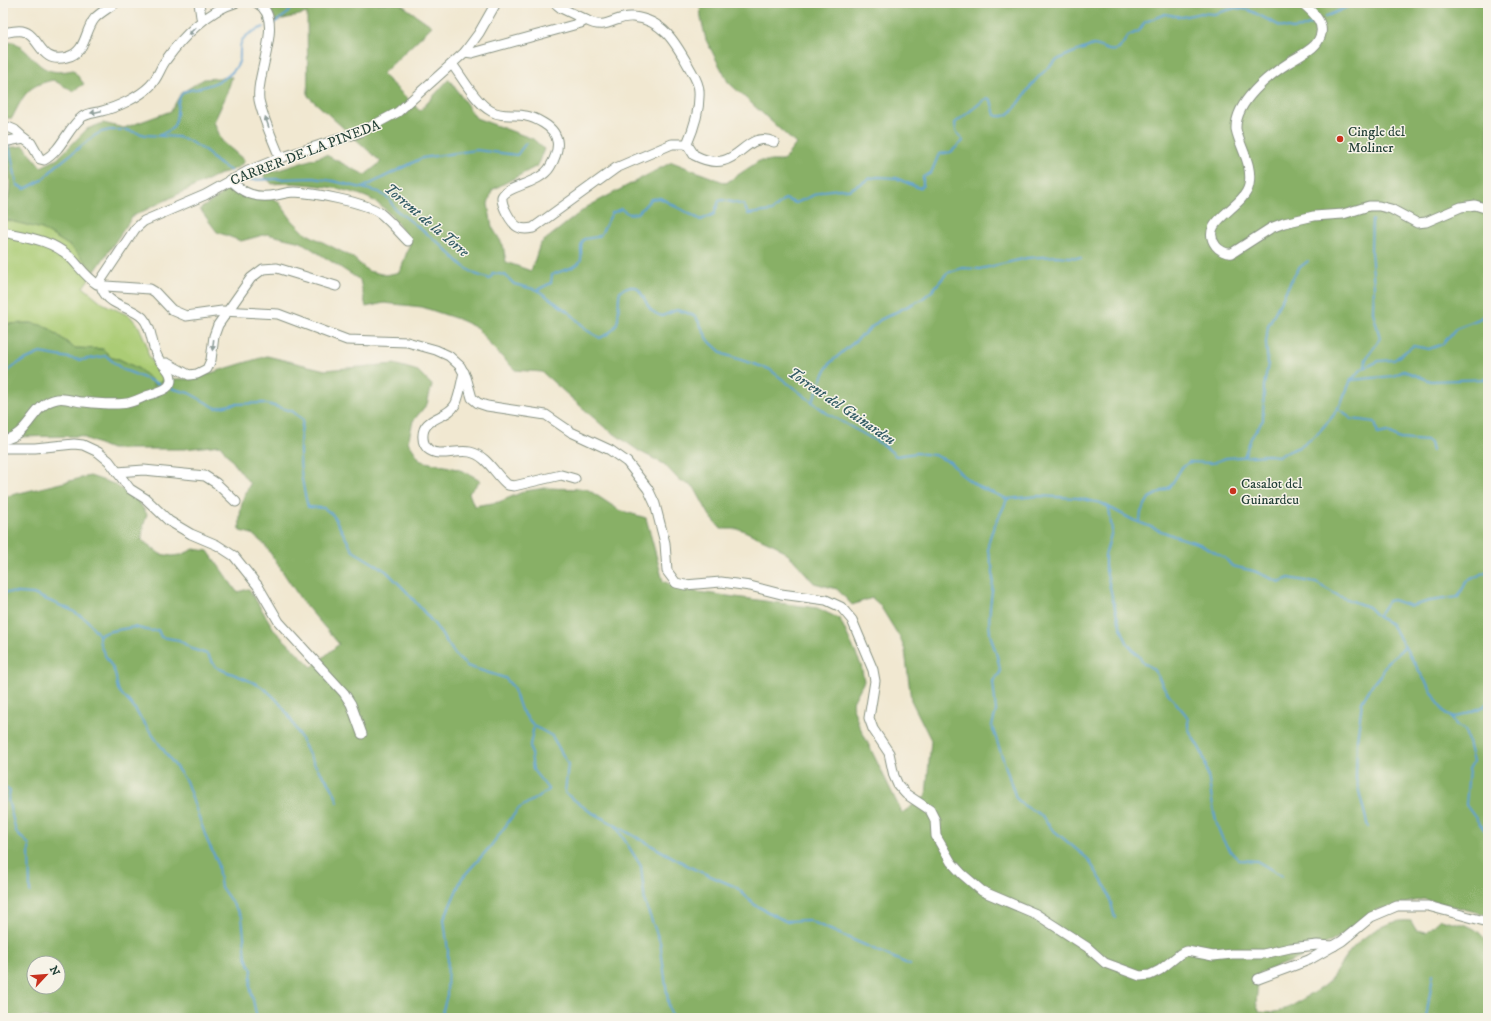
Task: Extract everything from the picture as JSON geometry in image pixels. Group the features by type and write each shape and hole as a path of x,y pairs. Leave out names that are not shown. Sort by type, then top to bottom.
{"street":[{"path":"3,33 22,31 30,36 47,55 57,58 69,57 81,48 94,19 115,3"},
{"path":"199,3 201,17 204,19"},
{"path":"3,125 15,130 31,143 40,159 44,160 48,158 63,143 81,118 88,114 108,109 146,90 157,78 171,54 204,19 219,9 235,3"},
{"name":"CARRER DE LA PINEDA","path":"101,285 139,224 205,195 230,180 280,158 361,132 381,122 406,106 465,52 479,33 496,3"},
{"path":"555,3 561,8 586,20 602,25 626,17 634,17 662,28 672,37 699,88 694,127 686,144"},
{"path":"1302,3 1318,18 1322,31 1316,44 1271,76 1241,107 1236,122 1236,129 1250,170 1249,186 1242,200 1214,224 1212,236 1218,248 1228,254 1232,253 1256,236 1284,223 1314,216 1343,214 1374,206 1391,210 1416,223 1426,222 1461,207 1474,205 1488,209"},
{"path":"260,4 268,15 269,25 259,100 280,158"},
{"path":"465,52 472,53 582,23 586,20"},
{"path":"452,64 477,98 490,110 508,116 524,115 534,118 549,127 556,134 558,143 547,172 537,179 505,192 502,197 503,203 512,220 516,226 522,229 533,228 616,168 672,144 686,144"},
{"path":"8,142 24,138"},
{"path":"686,144 694,155 720,162 733,158 748,144 762,140 774,142"},
{"path":"230,180 236,187 254,196 270,197 294,192 329,197 371,208 380,213 408,241"},
{"path":"3,232 40,240 54,246 70,257 101,285 108,298 143,318 149,328 156,355 172,379 169,386 164,390 126,404 60,399 51,400 40,407 21,432 11,438 3,440"},
{"path":"161,363 167,363 186,374 194,375 205,371 210,364 216,330 251,278 263,269 277,268 336,286"},
{"path":"101,285 150,289 155,292 172,310 186,316 229,311 278,314 347,340 416,344 436,350 449,356 464,372 471,395 478,403 487,406 546,415 571,432 618,454 627,462 648,489 654,504 665,543 667,571 676,583 685,585 721,582 750,586 781,594 826,600 841,607 852,620 873,670 875,681 869,718 873,729 889,753 894,776 898,785 906,794 930,810 935,820 936,836 951,862 962,874 982,891 1036,914 1087,947 1105,963 1140,976 1160,970 1180,954 1187,951 1213,956 1232,954 1263,954 1290,948 1317,945 1334,946"},
{"path":"464,372 455,405 449,412 428,423 424,428 423,442 428,449 437,452 461,451 476,454 488,463 508,485 561,475 575,478"},
{"path":"3,448 35,448 64,445 83,445 92,448 105,457 130,489 146,499 169,520 184,530 226,550 240,562 258,586 279,622 344,692 351,704 362,734"},
{"path":"117,472 144,470 205,476 216,482 236,502"},
{"path":"1258,979 1305,962 1349,936 1372,917 1397,906 1428,906 1488,922"}],"green space":[{"path":"267,3 399,3 432,26 382,74 420,111 449,79 476,118 533,139 544,149 537,166 492,190 488,204 492,227 503,245 506,262 531,271 540,244 587,207 672,162 726,183 759,161 783,161 796,144 728,82 706,40 701,18 700,3 1488,3 1488,915 1423,899 1376,910 1336,939 1300,958 1259,973 1256,1003 1260,1012 1266,1013 1277,1012 1288,1008 1328,982 1350,951 1362,939 1378,929 1394,922 1411,921 1416,930 1426,932 1440,919 1473,928 1479,932 1488,944 1488,1018 3,1018 3,497 90,476 114,484 138,501 147,514 143,527 142,540 160,554 172,556 181,555 194,549 208,551 237,592 249,589 275,631 312,667 339,644 302,601 265,545 252,534 240,531 241,507 244,496 250,484 220,445 184,449 111,449 80,436 3,437 3,324 31,323 41,325 50,329 74,348 103,349 112,358 119,359 139,369 153,381 153,386 166,379 191,379 267,356 325,370 394,364 418,371 432,385 427,404 413,421 408,442 421,461 459,470 480,481 469,493 474,506 499,502 525,491 545,488 587,489 619,510 646,518 663,581 683,590 817,608 840,619 861,665 864,681 852,704 858,723 902,813 926,796 931,740 911,700 905,650 900,638 879,604 872,598 852,605 837,589 814,583 792,558 777,546 740,529 721,529 710,516 694,487 679,480 664,464 639,451 603,426 542,372 515,370 492,347 477,328 458,319 422,307 384,303 366,307 360,280 301,242 267,234 241,241 217,232 200,209 218,197 229,185 278,201 292,220 305,233 352,257 368,271 386,275 400,272 410,243 399,225 380,205 365,196 324,186 283,183 272,184 263,175 326,155 365,175 381,162 308,96 307,13 276,21"},
{"path":"14,42 45,69 61,72 73,70 84,84 73,91 53,80 44,82 31,89 23,97 12,118 3,118 3,43"},
{"path":"232,77 226,96 214,122 222,141 245,161 237,168 218,175 133,216 95,271 70,246 42,229 3,219 10,189 9,166 5,148 24,146 41,167 57,159 87,129 103,123 124,128 171,111 181,93 204,79"},
{"path":"3,219 42,229 70,246 95,271 83,287 104,304 130,316 139,327 146,343 148,354 156,369 166,379 153,386 139,369 119,359 112,358 103,349 74,348 50,329 31,323 3,324"}],"waterway":[{"path":"274,23 287,14 295,3"},
{"path":"1325,17 1352,5 1364,3"},
{"path":"537,290 551,283 552,275 573,267 581,261 582,242 584,239 597,237 601,234 612,213 621,209 629,214 638,213 651,199 660,198 701,220 714,214 719,201 723,200 744,205 748,214 772,211 785,199 796,203 823,191 839,189 849,190 871,178 896,178 919,188 923,186 923,177 931,173 939,154 951,152 963,141 956,131 955,123 984,100 987,98 991,100 995,115 1007,115 1017,106 1036,80 1057,60 1093,45 1108,50 1119,49 1128,36 1139,31 1145,22 1165,14 1182,17 1201,13 1214,14 1235,8 1249,10 1280,26 1292,29 1301,28 1314,23"},
{"path":"159,135 168,131 174,126 179,100 184,92 216,82 230,74 238,64 241,42 252,32 264,27"},
{"name":"Torrent de la Torre","path":"9,144 17,185 25,189 42,180 56,166 94,136 101,132 110,130 126,130 146,135 178,137 187,140 206,151 215,161 231,171"},
{"name":"Torrent de la Torre","path":"3,133 7,138"},
{"path":"362,188 422,158 476,150 517,155 526,143"},
{"name":"Torrent del Guinardeu","path":"246,180 313,178 333,181 379,192 389,199 395,209 440,244 463,266 475,274 490,279 493,273 505,275 514,284 537,290 571,314 588,331 600,338 614,329 617,323 620,291 627,287 636,287 643,295 649,308 656,314 662,316 677,310 696,317 709,341 723,354 769,369 828,414 885,446 896,456 916,453 934,455 950,462 962,475 977,486 1007,499 1038,496 1077,498 1101,503 1133,520 1174,536 1200,544 1225,558 1232,566 1254,571 1279,582 1289,578 1316,583 1339,596 1368,607 1378,617 1391,624 1445,714 1454,718 1483,707 1488,702"},
{"path":"1365,367 1366,359 1380,338 1373,312 1374,286 1371,252 1372,220"},
{"path":"812,401 825,371 831,362 880,320 922,299 932,291 947,273 962,268 980,269 1027,258 1056,256 1081,258"},
{"path":"1244,457 1251,438 1263,420 1264,386 1268,364 1266,343 1268,326 1292,279 1299,268 1308,261"},
{"path":"1140,521 1141,512 1149,498 1170,487 1181,469 1189,462 1212,463 1226,458 1267,455 1278,456 1299,447 1317,434 1333,416 1342,401 1351,380 1362,369 1379,361 1394,360 1413,346 1429,349 1443,344 1456,328 1479,319 1488,312"},
{"path":"3,371 8,371 20,362 40,353 81,360 106,356 122,369 164,386"},
{"path":"1351,380 1393,376 1404,371 1431,381 1488,379"},
{"path":"170,388 189,393 216,408 235,404 263,403 292,411 303,420 300,442 300,464 308,507 324,508 333,515 353,551 386,571 406,591 435,625 457,657 467,666 505,678 513,687 521,710 534,726 552,736 568,764 565,793 589,811 615,825 641,866 645,903 660,942 669,1008 673,1018"},
{"path":"1338,409 1351,419 1375,422 1378,434 1387,432 1400,439 1427,441 1430,443 1432,451"},
{"path":"1007,499 993,529 988,546 993,571 989,625 1000,668 1000,673 993,681 996,711 992,726 1016,798 1023,805 1041,815 1052,829 1088,859 1107,889 1115,918"},
{"path":"1109,508 1112,531 1105,556 1105,566 1117,615 1127,642 1144,664 1148,665 1157,674 1167,692 1188,717 1189,730 1202,752 1207,769 1217,825 1229,850 1239,860 1257,861 1282,876"},
{"path":"1378,616 1388,601 1393,600 1411,606 1430,601 1458,597 1467,581 1488,571"},
{"path":"3,592 33,594 71,610 87,620 99,635 111,631 134,627 151,631 158,630 161,637 179,640 192,649 207,654 215,666 220,669 263,688 279,702 291,720 311,758 332,788 338,802"},
{"path":"99,635 100,645 115,673 119,691 135,709 186,781 207,840 217,861 221,887 242,917 246,957 252,970 250,986 257,1018"},
{"path":"1368,827 1356,779 1357,740 1362,702 1372,685 1381,674 1387,662 1405,647"},
{"path":"1451,717 1456,725 1465,730 1473,762 1469,769 1466,805 1488,835"},
{"path":"441,1018 447,995 448,951 444,919 462,878 490,847 518,809 549,790 533,770 530,745 534,726"},
{"path":"3,786 10,791 8,800 16,831 29,845 30,892"},
{"path":"616,826 694,869 736,887 755,905 785,921 808,920 910,965"},
{"path":"1426,1018 1433,974"}],"place":[{"name":"Cingle del Moliner","path":"1340,139"},
{"name":"Casalot del Guinardeu","path":"1233,491"}]}
